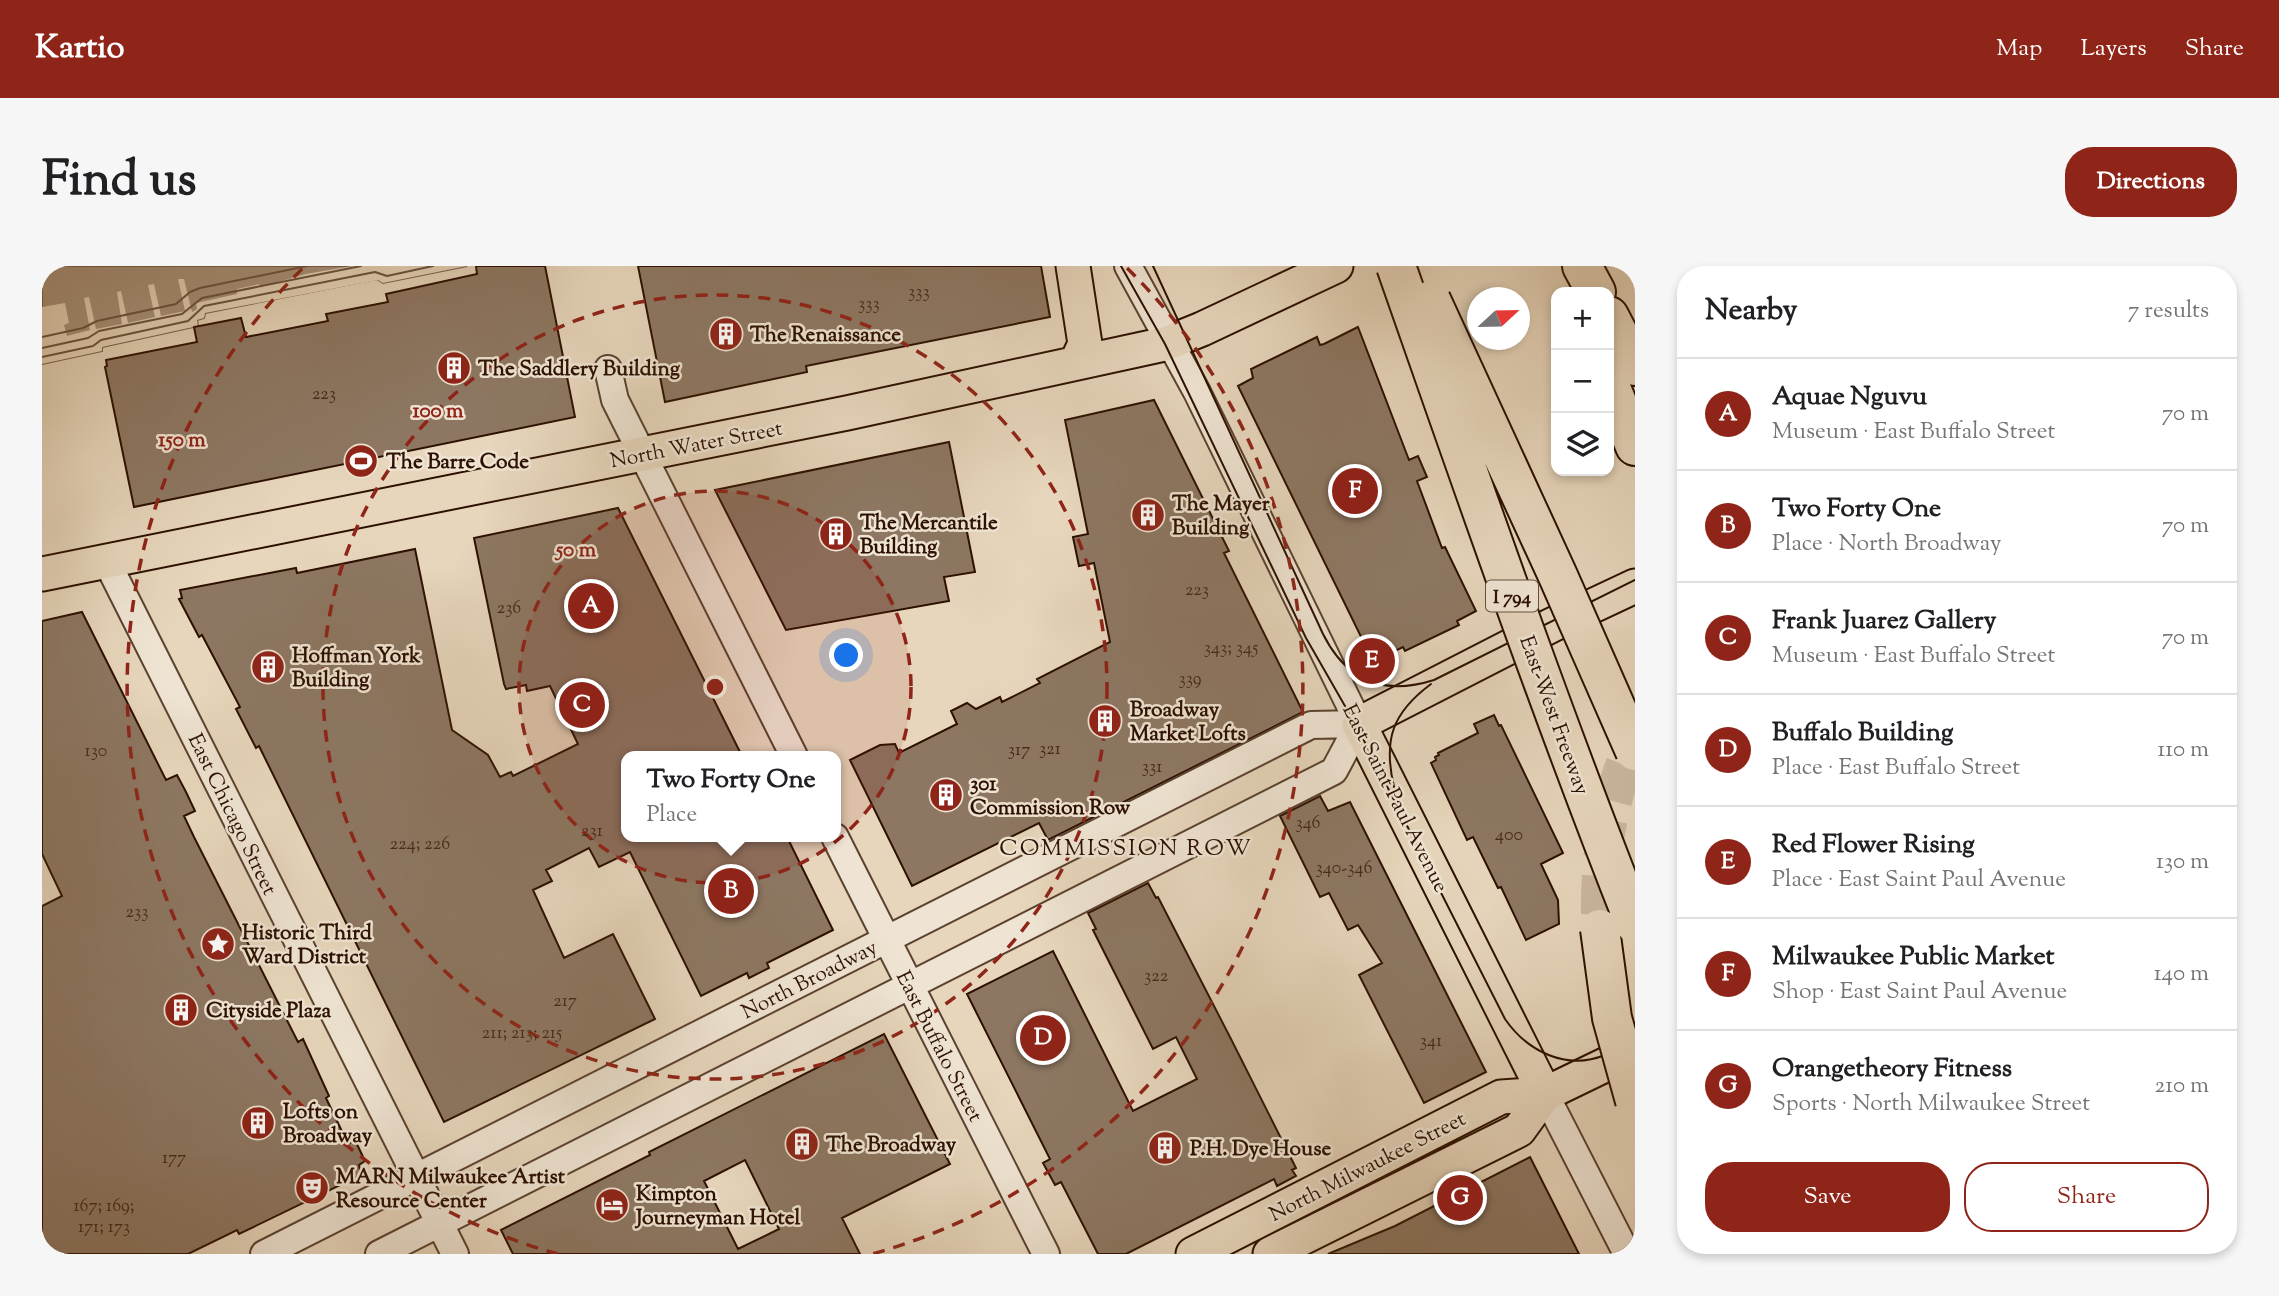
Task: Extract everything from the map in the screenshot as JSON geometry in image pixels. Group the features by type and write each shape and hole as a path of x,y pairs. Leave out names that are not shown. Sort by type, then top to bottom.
{"highway":[{"name":"East-West Freeway","path":"1396,266 1563,737 1611,922 1612,1018 1635,1101"},
{"path":"1415,266 1558,576 1635,751"},
{"path":"1560,266 1569,287"},
{"path":"1582,266 1593,287"},
{"path":"1614,326 1635,366"},
{"path":"1614,395 1635,446"}],"main road":[{"path":"1073,266 1085,344 1076,363"},
{"name":"North Water Street","path":"42,575 642,455 1171,342 1336,266"},
{"name":"North Broadway","path":"1359,724 1552,625 1635,586"},
{"name":"East Saint Paul Avenue","path":"1359,724 1545,1094"},
{"name":"North Milwaukee Street","path":"1193,1254 1501,1097 1545,1094 1609,1062"},
{"name":"North Milwaukee Street","path":"1270,1254 1519,1130 1545,1094"}],"street":[{"name":"East Saint Paul Avenue","path":"1128,266 1171,342 1359,724"},
{"path":"608,369 614,400 791,751"},
{"name":"East Chicago Street","path":"107,562 455,1254"},
{"name":"North Broadway","path":"264,1254 1311,725 1359,724"},
{"path":"379,1254 1334,771 1359,724"},
{"name":"East Buffalo Street","path":"838,842 1046,1254"},
{"name":"East Saint Paul Avenue","path":"1545,1094 1627,1254"}],"water":[{"path":"42,266 467,266 383,283 377,279 205,313 204,318 197,320 198,326 102,347 102,351 42,364"}],"pier":[{"path":"352,266 467,266 205,313 204,318 197,320 198,326 102,347 102,351 42,364 42,307 65,303 69,323 64,325 67,336 90,330 84,298 89,297 96,329 122,324 117,292 121,291 128,323 155,317 148,285 154,284 161,316 185,311 178,279 184,279 192,312 197,309 196,303 237,294 237,289 259,284 260,287 306,274"}],"building":[{"path":"476,266 545,266 575,417 134,507 105,367 106,360 197,342 194,327 241,318 246,337 328,321 326,314 388,302 386,294 477,274"},
{"path":"638,266 1041,266 1050,317 806,366 807,372 665,402"},
{"path":"1358,327 1409,460 1418,456 1427,477 1417,481 1442,548 1445,547 1476,611 1457,621 1459,625 1405,651 1403,647 1393,652 1389,645 1384,643 1368,651 1238,386 1253,378 1251,369 1317,337 1320,345"},
{"path":"1154,400 1229,551 1224,553 1303,712 1048,840 1039,823 912,886 850,760 880,745 895,744 899,753 957,724 951,711 967,703 976,709 1000,697 1002,702 1040,683 1037,679 1110,642 1094,563 1079,566 1073,537 1088,534 1065,420"},
{"name":"The Mercantile Building","path":"949,442 975,572 944,577 949,601 786,630 715,490"},
{"path":"618,508 740,751 621,751 621,842 789,842 833,930 767,963 769,968 749,978 747,973 701,996 630,852 599,867 589,848 546,870 552,881 533,890 564,958 613,934 655,1019 444,1122 259,746 256,748 236,709 240,707 202,635 199,637 179,599 182,598 180,590 296,568 297,573 415,549 452,730 488,755 500,777 511,772 513,776 578,744 550,686 527,691 526,685 506,689 474,538"},
{"path":"82,612 166,780 177,775 186,792 195,811 184,816 194,837 298,1042 303,1039 329,1096 326,1098 348,1144 355,1140 365,1161 359,1165 361,1175 239,1234 237,1230 188,1254 42,1254 42,906 62,896 42,854 42,621"},
{"path":"1494,715 1563,853 1541,864 1558,900 1559,924 1526,940 1473,837 1467,840 1431,763 1436,760 1438,753 1478,733 1474,724"},
{"path":"1320,796 1328,811 1350,802 1486,1072 1424,1103 1359,975 1382,963 1358,925 1348,930 1329,893 1320,897 1280,816"},
{"path":"1148,883 1156,898 1158,897 1232,1041 1296,1168 1292,1170 1296,1176 1277,1186 1274,1179 1126,1254 1098,1254 1061,1182 1055,1185 1043,1163 1050,1159 967,994 1053,951 1133,1111 1197,1079 1176,1037 1153,1049 1093,930 1096,929 1088,913"},
{"name":"The Broadway","path":"884,1034 950,1164 842,1218 860,1254 513,1254 501,1230 650,1155 649,1152","holes":["745,1160 779,1229 738,1249 704,1181"]},
{"path":"1530,1157 1579,1254 1328,1254 1395,1226"}],"tunnel":[{"path":"1600,914 1601,870 1607,825 1618,782 1635,741"}],"tram line":[{"path":"1121,266 1165,344 1306,638 1357,727 1505,1019 1536,1049 1562,1059 1590,1059 1635,1040"},
{"path":"1153,266 1323,634 1343,664 1355,674 1383,685 1416,685 1434,680 1635,580"},
{"path":"1394,787 1390,755 1394,729 1407,706 1431,684"}],"place":[{"name":"The Renaissance","path":"726,334"},
{"name":"The Saddlery Building","path":"454,368"},
{"name":"The Barre Code","path":"361,461"},
{"name":"Milwaukee Public Market","path":"1355,491"},
{"name":"The Mayer Building","path":"1148,515"},
{"name":"The Mercantile Building","path":"836,534"},
{"name":"Aquae Nguvu","path":"591,606"},
{"name":"Red Flower Rising","path":"1372,661"},
{"name":"Hoffman York Building","path":"268,667"},
{"name":"Frank Juarez Gallery","path":"582,705"},
{"name":"Broadway Market Lofts","path":"1105,721"},
{"name":"301 Commission Row","path":"946,795"},
{"name":"Two Forty One","path":"731,891"},
{"name":"Historic Third Ward District","path":"218,944"},
{"name":"Cityside Plaza","path":"181,1010"},
{"name":"Buffalo Building","path":"1043,1038"},
{"name":"Lofts on Broadway","path":"258,1123"},
{"name":"The Broadway","path":"802,1144"},
{"name":"P.H. Dye House","path":"1165,1148"},
{"name":"MARN Milwaukee Artist Resource Center","path":"312,1188"},
{"name":"Orangetheory Fitness","path":"1460,1198"},
{"name":"Kimpton Journeyman Hotel","path":"612,1205"}],"district":[{"name":"COMMISSION ROW","path":"1126,847"}]}
